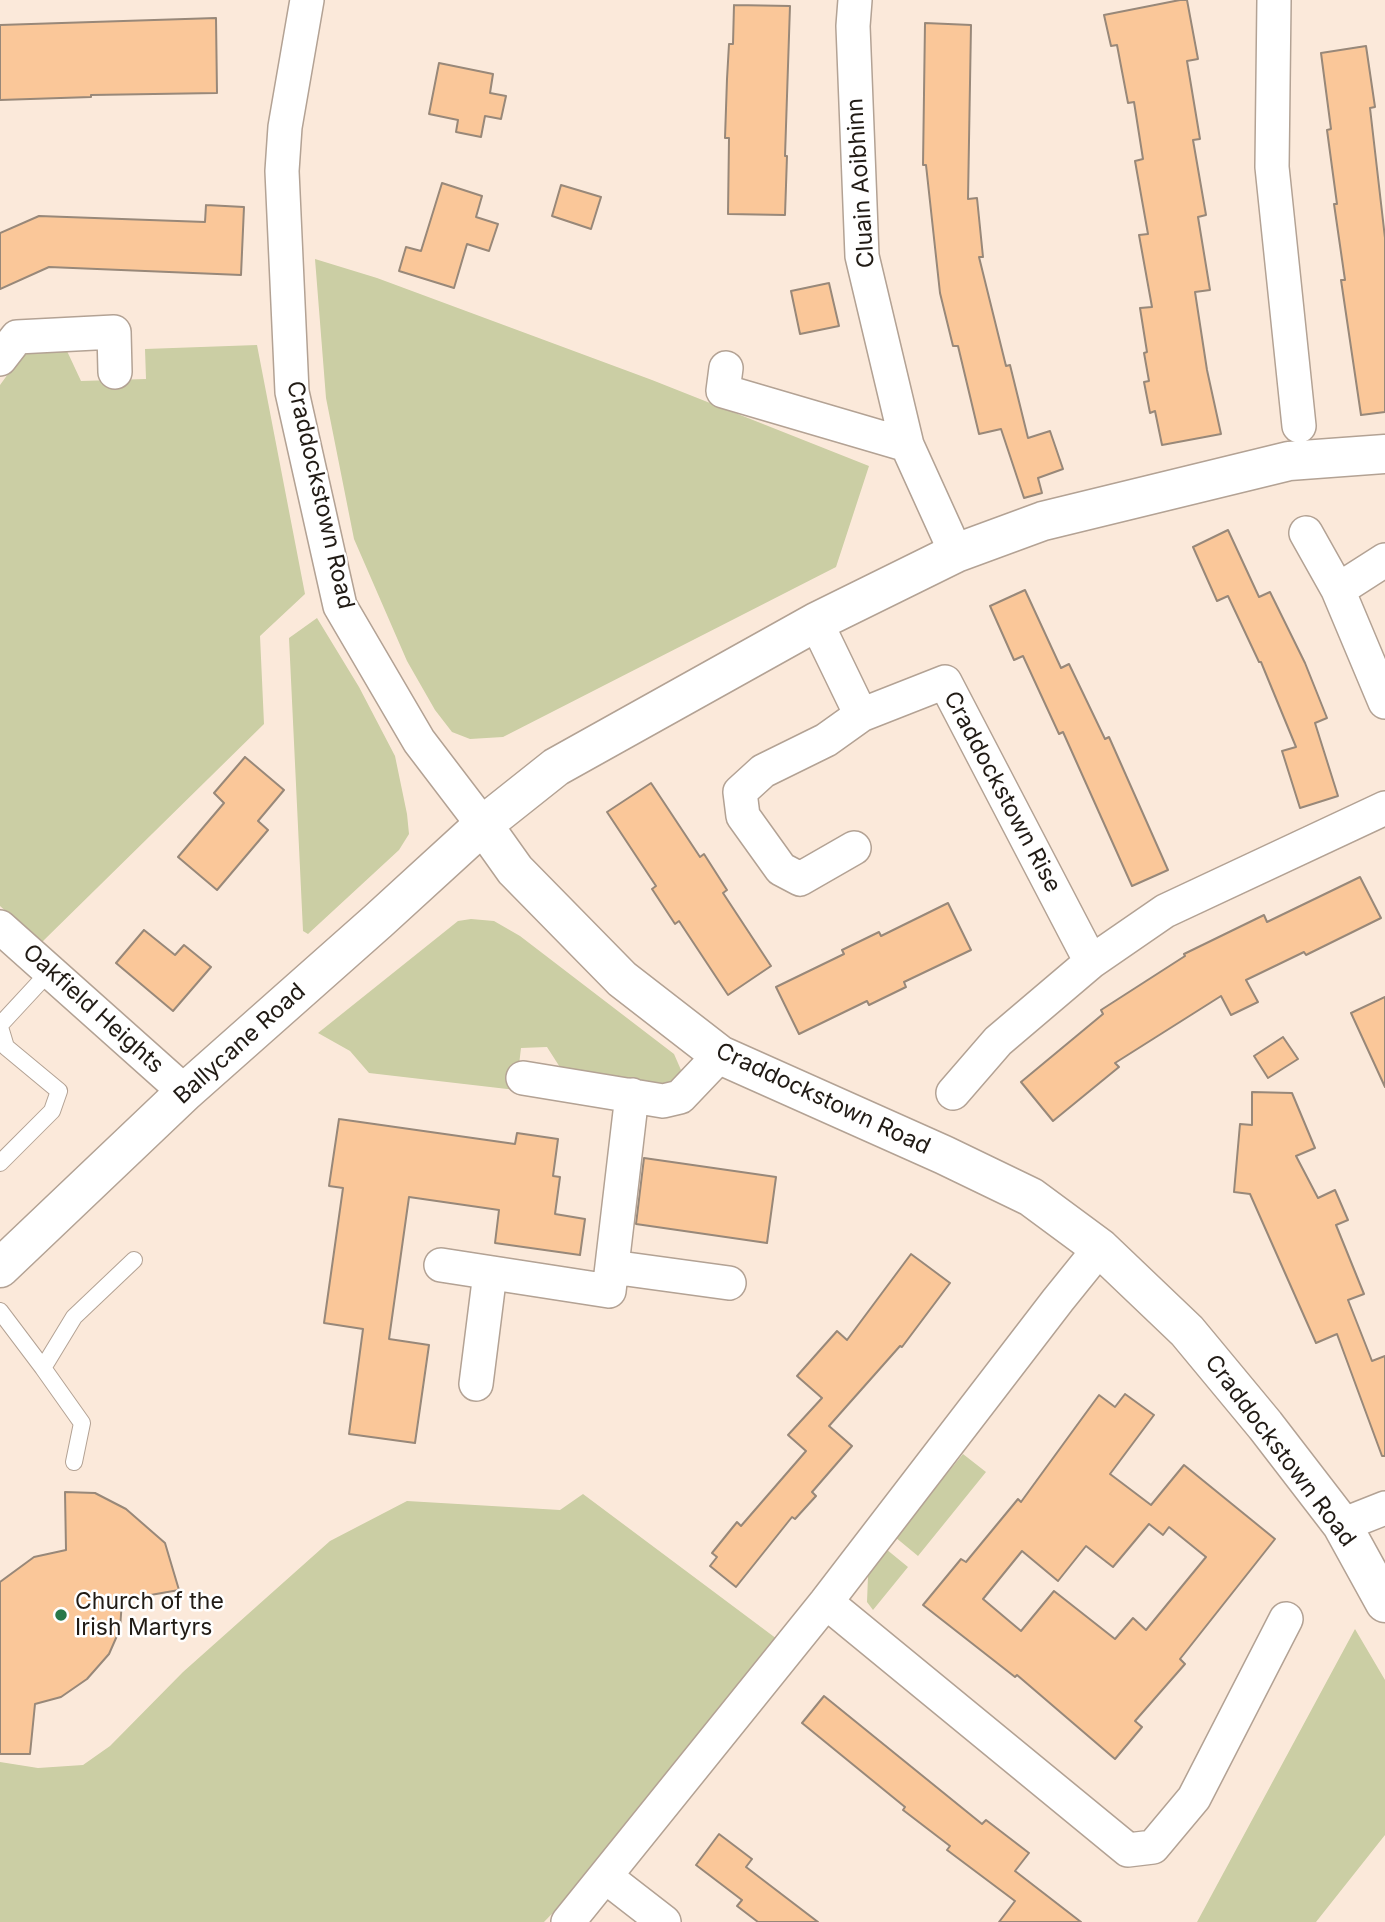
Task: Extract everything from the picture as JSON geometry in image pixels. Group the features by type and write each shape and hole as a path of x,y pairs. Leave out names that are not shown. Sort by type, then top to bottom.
{"main road":[{"name":"Ballycane Road","path":"0,1268 185,1092 483,825 556,767 816,622 956,554 1043,521 1276,464 1385,454"},
{"name":"Craddockstown Road","path":"483,825 515,870 622,979 720,1055 1031,1197 1100,1248 1194,1339 1342,1524 1385,1604"}],"street":[{"name":"Craddockstown Road","path":"307,0 285,127 282,171 292,392 340,606 419,741 483,825"},
{"name":"Cluain Aoibhinn","path":"855,0 853,26 862,256 907,445 956,554"},
{"path":"1275,0 1272,167 1299,426"},
{"path":"0,359 17,337 114,332 115,372"},
{"path":"725,379 907,445"},
{"path":"1306,533 1338,590 1385,702"},
{"path":"1338,590 1385,560"},
{"path":"816,622 861,715 826,740 763,771 740,792 743,816 781,869 800,878 854,848"},
{"name":"Craddockstown Rise","path":"861,715 945,682 1091,962"},
{"path":"953,1093 998,1041 1091,962 1165,911 1385,808"},
{"name":"Oakfield Heights","path":"0,927 185,1092"},
{"path":"523,1078 663,1101 680,1097 720,1055"},
{"path":"441,1265 609,1291 632,1096"},
{"path":"568,1922 826,1602 1100,1248"},
{"path":"612,1267 729,1283"},
{"path":"476,1384 490,1273"},
{"path":"1342,1524 1385,1508"},
{"path":"826,1602 1128,1850 1153,1847 1194,1798 1286,1619"},
{"path":"606,1877 664,1922"}],"lane":[{"path":"0,1163 52,1111 59,1091 6,1047 0,1026 50,971"},
{"path":"43,1367 75,1317 134,1261"},
{"path":"0,1311 82,1423 74,1462"}],"green space":[{"path":"315,259 377,278 652,380 869,466 836,567 503,737 470,739 452,732 435,710 407,661 354,539 326,398"},
{"path":"257,345 305,594 260,636 264,724 41,943 0,906 0,385 24,352 67,351 81,381 146,379 145,349"},
{"path":"317,618 359,687 395,756 409,834 399,850 308,934 303,931 289,638"},
{"path":"458,921 494,921 520,936 674,1054 681,1070 673,1082 657,1088 563,1072 547,1047 521,1048 516,1090 369,1073 350,1051 318,1033"},
{"path":"963,1454 986,1472 918,1556 895,1537"},
{"path":"583,1494 781,1642 595,1869 544,1922 0,1922 0,1762 38,1768 83,1765 110,1746 183,1672 330,1541 407,1501 560,1510"},
{"path":"886,1549 908,1567 873,1610 867,1602 868,1576"},
{"path":"1355,1629 1385,1680 1385,1835 1316,1922 1197,1922"}],"building":[{"path":"1187,0 1198,59 1187,61 1200,139 1193,140 1206,215 1198,217 1210,290 1195,292 1207,370 1221,434 1162,445 1155,411 1150,413 1144,382 1149,381 1140,308 1152,307 1139,235 1148,234 1135,161 1143,159 1134,102 1128,103 1117,45 1111,46 1104,15"},
{"path":"734,5 790,6 785,215 728,214 729,138 725,138 729,44 733,44"},
{"path":"216,18 217,93 0,100 0,25"},
{"path":"925,23 971,25 968,199 977,198 983,257 979,257 1006,366 1010,365 1028,438 1050,431 1063,469 1038,478 1042,493 1024,498 1001,429 979,434 958,346 953,346 940,293 926,165 923,165"},
{"path":"1366,46 1375,107 1370,108 1385,238 1385,412 1361,415 1341,280 1345,280 1334,204 1337,204 1327,130 1331,129 1321,53"},
{"path":"439,63 493,74 490,93 506,96 501,119 485,116 481,137 456,132 458,120 429,114"},
{"path":"442,183 482,196 476,217 498,224 489,251 467,244 454,288 399,271 406,247 421,251"},
{"path":"561,185 601,197 591,229 552,216"},
{"path":"206,205 244,207 241,275 49,267 0,289 0,233 39,216 205,222"},
{"path":"829,283 839,326 800,334 791,291"},
{"path":"1228,530 1259,597 1270,592 1305,663 1327,718 1315,723 1338,796 1300,808 1282,751 1296,747 1261,662 1228,596 1217,601 1193,547"},
{"path":"1025,590 1061,668 1069,664 1105,739 1109,737 1168,870 1132,886 1063,732 1059,734 1023,656 1014,660 990,606"},
{"path":"245,757 284,790 258,821 268,830 217,890 178,857 224,803 214,793"},
{"path":"651,783 700,857 704,854 727,890 723,893 771,966 728,995 679,921 675,924 652,889 656,886 607,812"},
{"path":"1360,877 1381,918 1306,955 1304,952 1246,980 1258,1002 1231,1015 1221,996 1115,1063 1119,1067 1053,1121 1021,1082 1103,1014 1101,1010 1185,956 1184,954 1264,915 1267,922"},
{"path":"948,903 971,950 904,982 906,987 869,1005 867,1001 799,1034 776,987 844,954 842,950 879,932 881,936"},
{"path":"144,930 175,955 184,945 211,967 173,1011 116,963"},
{"path":"1385,997 1385,1087 1351,1013"},
{"path":"1283,1037 1298,1059 1268,1078 1254,1056"},
{"path":"1252,1092 1292,1093 1315,1148 1296,1156 1318,1198 1335,1190 1348,1220 1336,1225 1364,1294 1348,1300 1372,1361 1385,1356 1385,1456 1382,1456 1337,1334 1316,1343 1250,1194 1234,1192 1240,1124 1252,1125"},
{"path":"339,1119 515,1144 517,1133 558,1139 553,1176 560,1177 555,1214 585,1219 580,1255 495,1243 499,1210 409,1197 389,1339 429,1345 415,1443 349,1434 363,1329 324,1323 343,1188 329,1186"},
{"path":"644,1158 776,1177 767,1243 636,1224"},
{"path":"911,1254 950,1283 902,1347 900,1346 829,1426 852,1446 812,1492 816,1496 795,1519 792,1517 736,1587 710,1566 717,1557 712,1553 737,1522 741,1526 806,1451 788,1435 822,1398 797,1376 837,1331 847,1340"},
{"path":"1125,1394 1154,1415 1110,1474 1151,1505 1184,1465 1275,1539 1180,1659 1185,1664 1135,1721 1142,1727 1115,1759 1017,1675 1015,1677 923,1605 961,1559 966,1562 1018,1499 1021,1502 1099,1395 1115,1407","holes":["1149,1524 1163,1535 1169,1527 1206,1557 1146,1630 1133,1618 1115,1639 1054,1591 1021,1631 983,1599 1022,1551 1058,1581 1086,1546 1113,1567"]},
{"name":"Church of the Irish Martyrs","path":"65,1492 95,1493 126,1509 165,1543 179,1590 122,1600 120,1629 109,1654 87,1679 61,1697 35,1704 30,1754 0,1754 0,1582 34,1557 66,1550"},
{"path":"824,1696 982,1824 986,1820 1029,1853 1015,1871 1081,1922 999,1922 1015,1901 947,1850 950,1846 903,1810 905,1807 802,1723"},
{"path":"719,1834 752,1859 746,1867 818,1922 758,1922 737,1906 742,1900 696,1865"}],"place":[{"name":"Church of the Irish Martyrs","path":"61,1615"}]}
